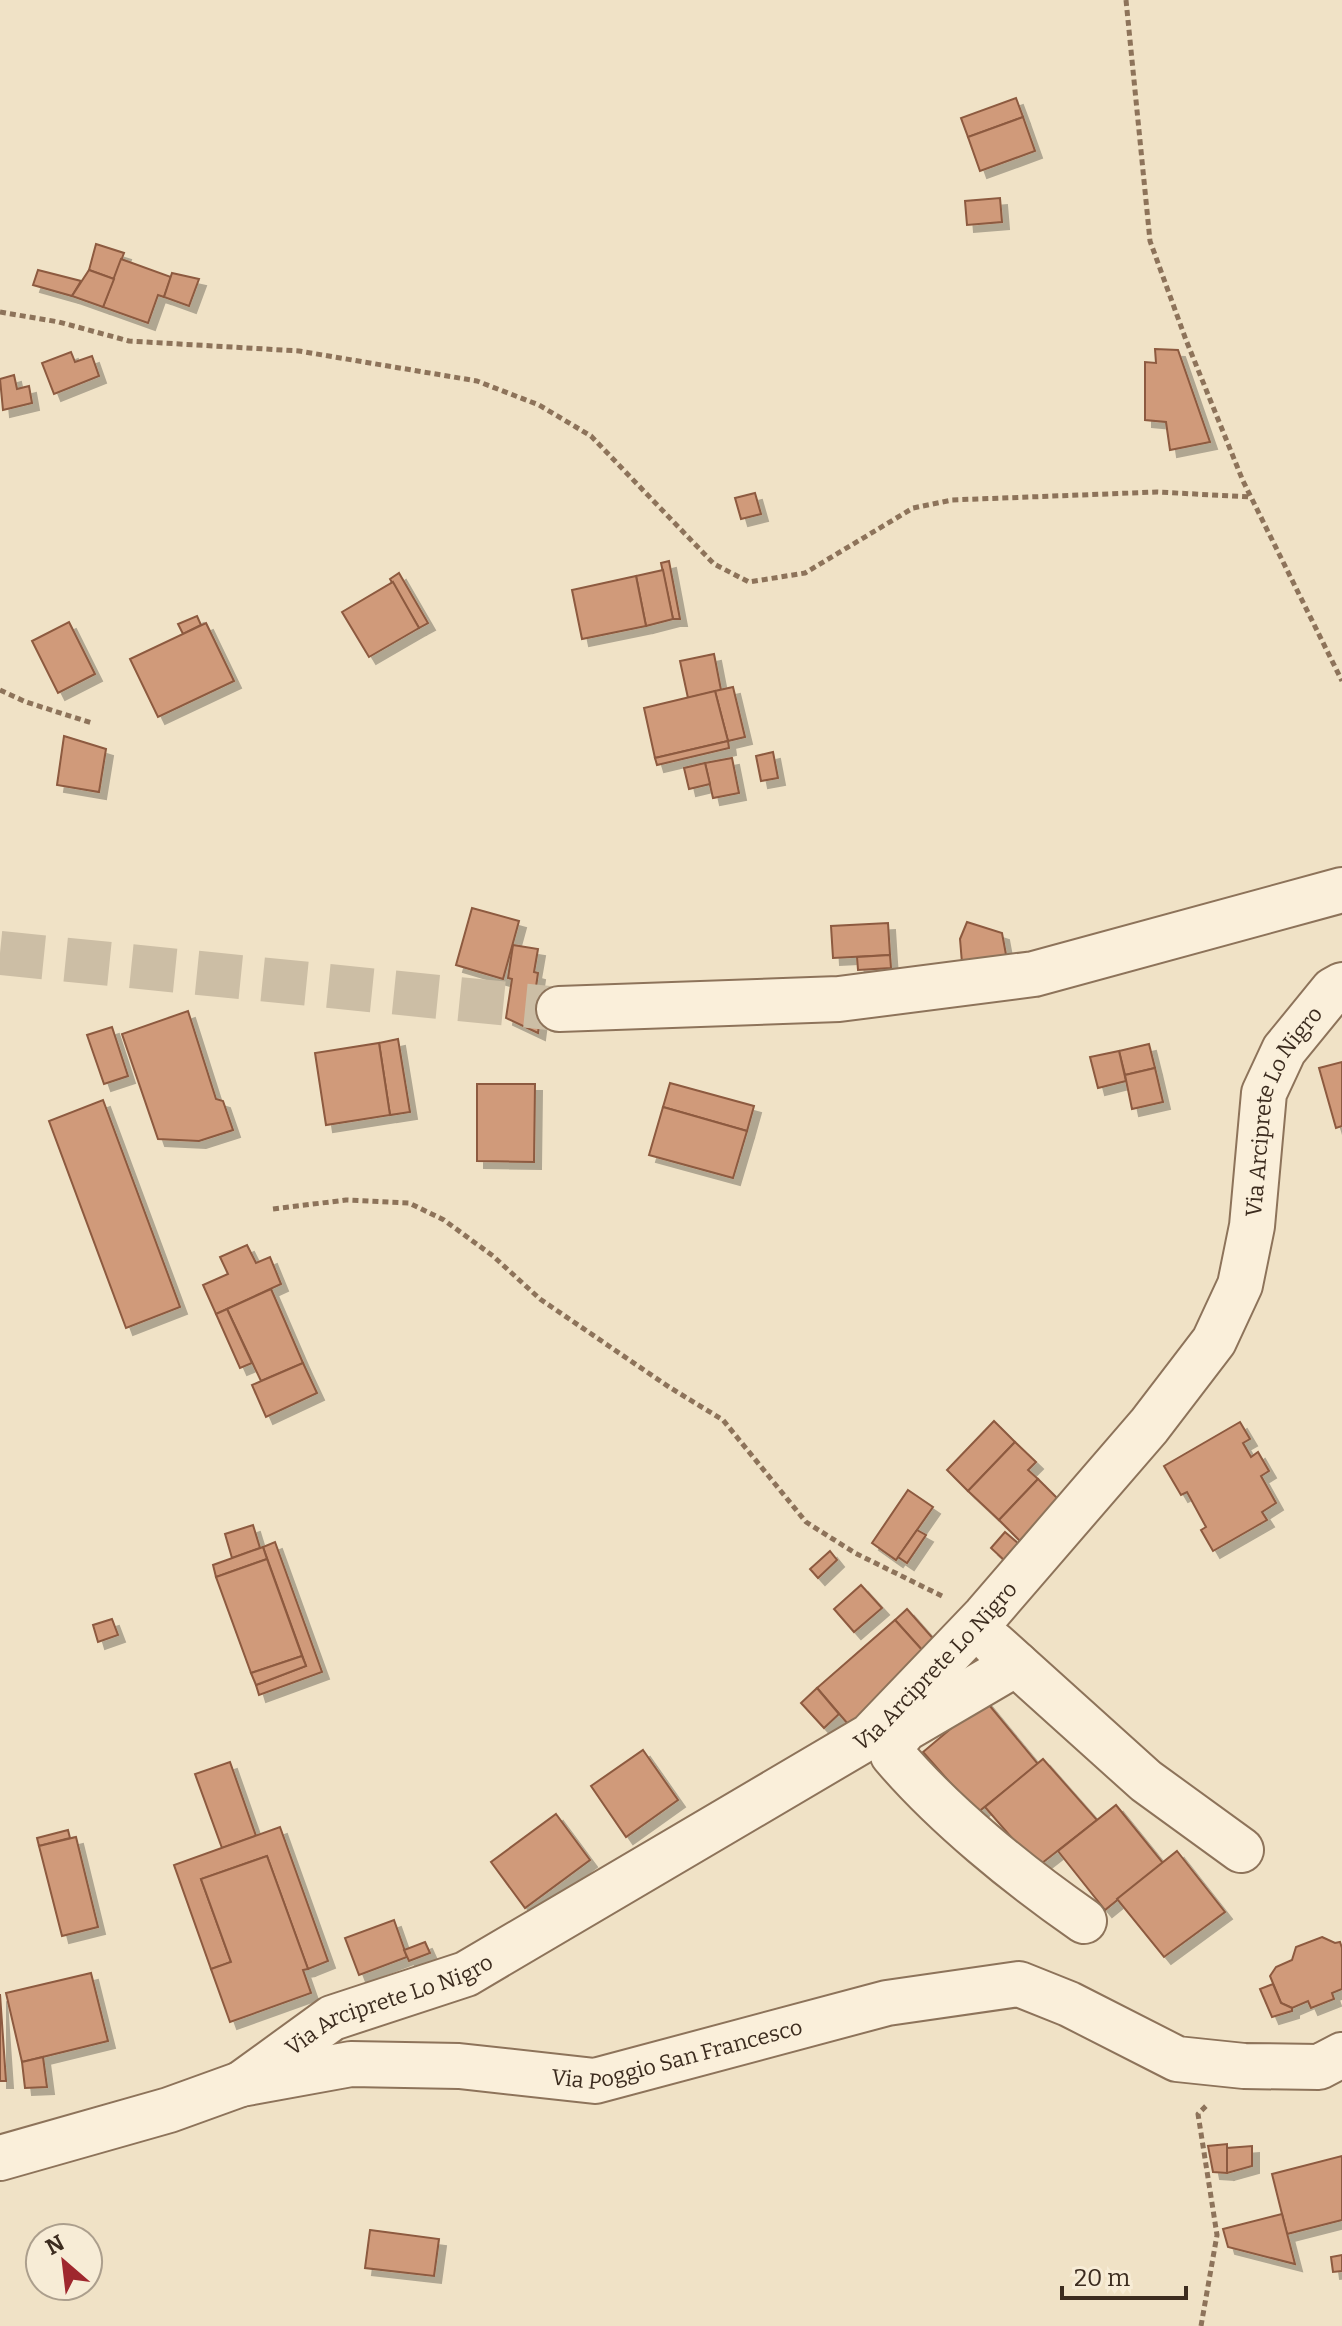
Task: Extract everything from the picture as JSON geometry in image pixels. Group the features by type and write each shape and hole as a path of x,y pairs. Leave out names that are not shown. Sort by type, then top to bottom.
{"street":[{"path":"559,1009 839,999 1034,974 1342,890"},
{"name":"Via Arciprete Lo Nigro","path":"241,2084 332,2018 466,1974 870,1736 980,1621 1149,1426 1214,1341 1240,1285 1252,1226 1264,1093 1284,1050 1333,990 1342,985"},
{"path":"980,1621 1016,1664 1146,1781 1241,1850"},
{"path":"1016,1664 905,1729 896,1740 893,1755 914,1780 1033,1886 1084,1921"},
{"name":"Via Poggio San Francesco","path":"0,2158 169,2110 241,2084 351,2064 459,2066 595,2081 887,2003 1019,1984 1069,2004 1177,2059 1244,2066 1319,2067 1342,2055"}],"path":[{"path":"1126,0 1150,241 1186,340 1251,497 1342,681"},
{"path":"0,312 59,322 129,341 299,351 477,381 539,405 591,436 714,564 749,582 805,573 913,508 952,500 1157,492 1251,497"},
{"path":"0,690 26,702 92,723"},
{"path":"273,1209 346,1200 409,1203 444,1220 493,1256 540,1299 723,1420 806,1522 855,1553 980,1621"},
{"path":"1201,2326 1217,2235 1198,2114 1209,2103"}],"building":[{"path":"1016,98 1023,117 968,137 961,118"},
{"path":"1023,117 1035,151 980,171 968,137"},
{"path":"1000,198 1002,222 967,225 965,201"},
{"path":"96,244 124,253 114,279 89,270"},
{"path":"121,259 171,277 164,297 158,295 148,323 103,307"},
{"path":"38,270 81,281 72,296 33,285"},
{"path":"89,270 114,279 103,307 72,296"},
{"path":"172,273 199,279 189,306 164,297"},
{"path":"1155,349 1178,350 1210,442 1170,450 1166,422 1145,420 1145,362 1156,363"},
{"path":"71,352 75,362 92,356 99,376 54,394 42,363"},
{"path":"14,375 17,389 29,386 32,403 3,410 0,379"},
{"path":"755,493 761,514 741,519 735,498"},
{"path":"669,561 680,619 673,619 661,563"},
{"path":"663,570 673,619 646,626 636,576"},
{"path":"399,573 428,623 419,628 390,579"},
{"path":"636,576 646,626 582,639 572,590"},
{"path":"393,582 419,628 369,657 342,612"},
{"path":"197,616 201,625 183,634 178,624"},
{"path":"69,622 95,674 58,693 32,641"},
{"path":"206,623 234,681 158,717 130,659"},
{"path":"714,654 721,690 688,698 680,661"},
{"path":"733,687 745,737 728,741 715,691"},
{"path":"715,691 728,741 655,758 644,708"},
{"path":"64,736 106,749 99,792 57,785"},
{"path":"728,741 729,748 657,765 655,758"},
{"path":"773,752 778,778 761,781 756,756"},
{"path":"732,758 739,793 713,798 705,763"},
{"path":"705,763 710,784 689,789 684,768"},
{"path":"472,908 519,921 503,979 456,965"},
{"path":"967,922 1002,933 1007,960 962,963 960,939"},
{"path":"888,923 890,955 833,958 831,926"},
{"path":"513,945 538,949 534,972 538,973 536,987 544,988 538,1033 506,1018"},
{"path":"890,955 891,968 858,970 857,957"},
{"path":"188,1011 216,1099 223,1101 233,1130 199,1141 158,1139 122,1034"},
{"path":"112,1027 128,1076 104,1084 87,1035"},
{"path":"398,1039 410,1112 390,1115 379,1043"},
{"path":"379,1043 390,1115 326,1125 315,1053"},
{"path":"1149,1044 1155,1068 1125,1075 1119,1051"},
{"path":"1119,1051 1126,1081 1098,1088 1090,1057"},
{"path":"1342,1062 1342,1126 1336,1128 1319,1068"},
{"path":"1155,1068 1163,1102 1132,1109 1125,1075"},
{"path":"670,1083 754,1106 747,1131 663,1107"},
{"path":"477,1084 535,1084 534,1162 477,1161"},
{"path":"103,1100 180,1307 126,1328 49,1121"},
{"path":"663,1107 747,1131 733,1178 649,1155"},
{"path":"247,1245 256,1263 270,1257 281,1284 216,1314 203,1285 228,1274 220,1257"},
{"path":"271,1289 303,1363 261,1381 227,1309"},
{"path":"227,1309 252,1363 240,1368 216,1314"},
{"path":"303,1363 317,1393 266,1417 252,1385"},
{"path":"994,1421 1015,1442 968,1491 947,1470"},
{"path":"1240,1422 1250,1439 1243,1443 1251,1457 1258,1452 1269,1471 1261,1476 1276,1503 1262,1512 1267,1520 1213,1551 1201,1530 1206,1527 1187,1492 1181,1495 1164,1466"},
{"path":"1015,1442 1036,1462 1028,1470 1038,1479 999,1520 968,1491"},
{"path":"1038,1479 1061,1502 1022,1543 999,1520"},
{"path":"908,1490 933,1507 896,1560 872,1543"},
{"path":"253,1525 260,1548 232,1558 225,1534"},
{"path":"917,1530 926,1535 907,1563 898,1557"},
{"path":"1005,1532 1019,1544 1005,1561 991,1548"},
{"path":"275,1542 322,1672 259,1695 256,1685 306,1666 263,1547"},
{"path":"263,1547 267,1559 216,1577 213,1565"},
{"path":"830,1551 837,1560 818,1578 810,1569"},
{"path":"267,1559 302,1656 251,1673 216,1577"},
{"path":"861,1585 882,1608 854,1632 834,1609"},
{"path":"907,1609 944,1651 932,1661 895,1620"},
{"path":"112,1619 118,1635 98,1642 93,1625"},
{"path":"895,1620 932,1661 854,1731 817,1688"},
{"path":"302,1656 306,1666 256,1685 251,1673"},
{"path":"817,1688 839,1714 824,1728 801,1703"},
{"path":"985,1700 1038,1764 977,1813 923,1752"},
{"path":"643,1750 678,1800 626,1837 591,1786"},
{"path":"1043,1759 1097,1820 1037,1867 985,1807"},
{"path":"230,1762 256,1836 222,1848 195,1774"},
{"path":"1116,1805 1163,1863 1105,1910 1058,1851"},
{"path":"556,1814 590,1860 525,1908 491,1862"},
{"path":"280,1827 328,1961 308,1969 267,1856 201,1879 231,1962 211,1969 174,1865"},
{"path":"68,1830 70,1838 39,1846 37,1838"},
{"path":"76,1837 98,1927 62,1936 39,1846"},
{"path":"1177,1851 1225,1912 1164,1957 1117,1899"},
{"path":"267,1856 308,1969 303,1970 311,1993 230,2022 211,1969 231,1962 201,1879"},
{"path":"394,1920 407,1957 359,1975 345,1938"},
{"path":"1322,1937 1340,1942 1342,1989 1332,1993 1334,1999 1311,2008 1308,2001 1292,2008 1281,2003 1270,1976 1276,1967 1292,1960 1296,1947"},
{"path":"425,1942 430,1953 409,1961 404,1950"},
{"path":"91,1973 108,2041 22,2062 6,1993"},
{"path":"1273,1984 1281,2003 1292,2008 1292,2011 1272,2017 1260,1989"},
{"path":"0,1994 6,2081 0,2081"},
{"path":"43,2057 47,2087 25,2088 22,2062"},
{"path":"1227,2144 1227,2173 1213,2172 1208,2146"},
{"path":"1252,2146 1252,2166 1227,2173 1227,2148"},
{"path":"1342,2156 1342,2220 1287,2234 1272,2174"},
{"path":"1282,2214 1295,2264 1228,2247 1223,2229"},
{"path":"370,2230 439,2239 434,2276 365,2268"},
{"path":"1342,2255 1342,2271 1333,2272 1331,2257"}],"tunnel":[{"path":"0,953 559,1009"}]}
